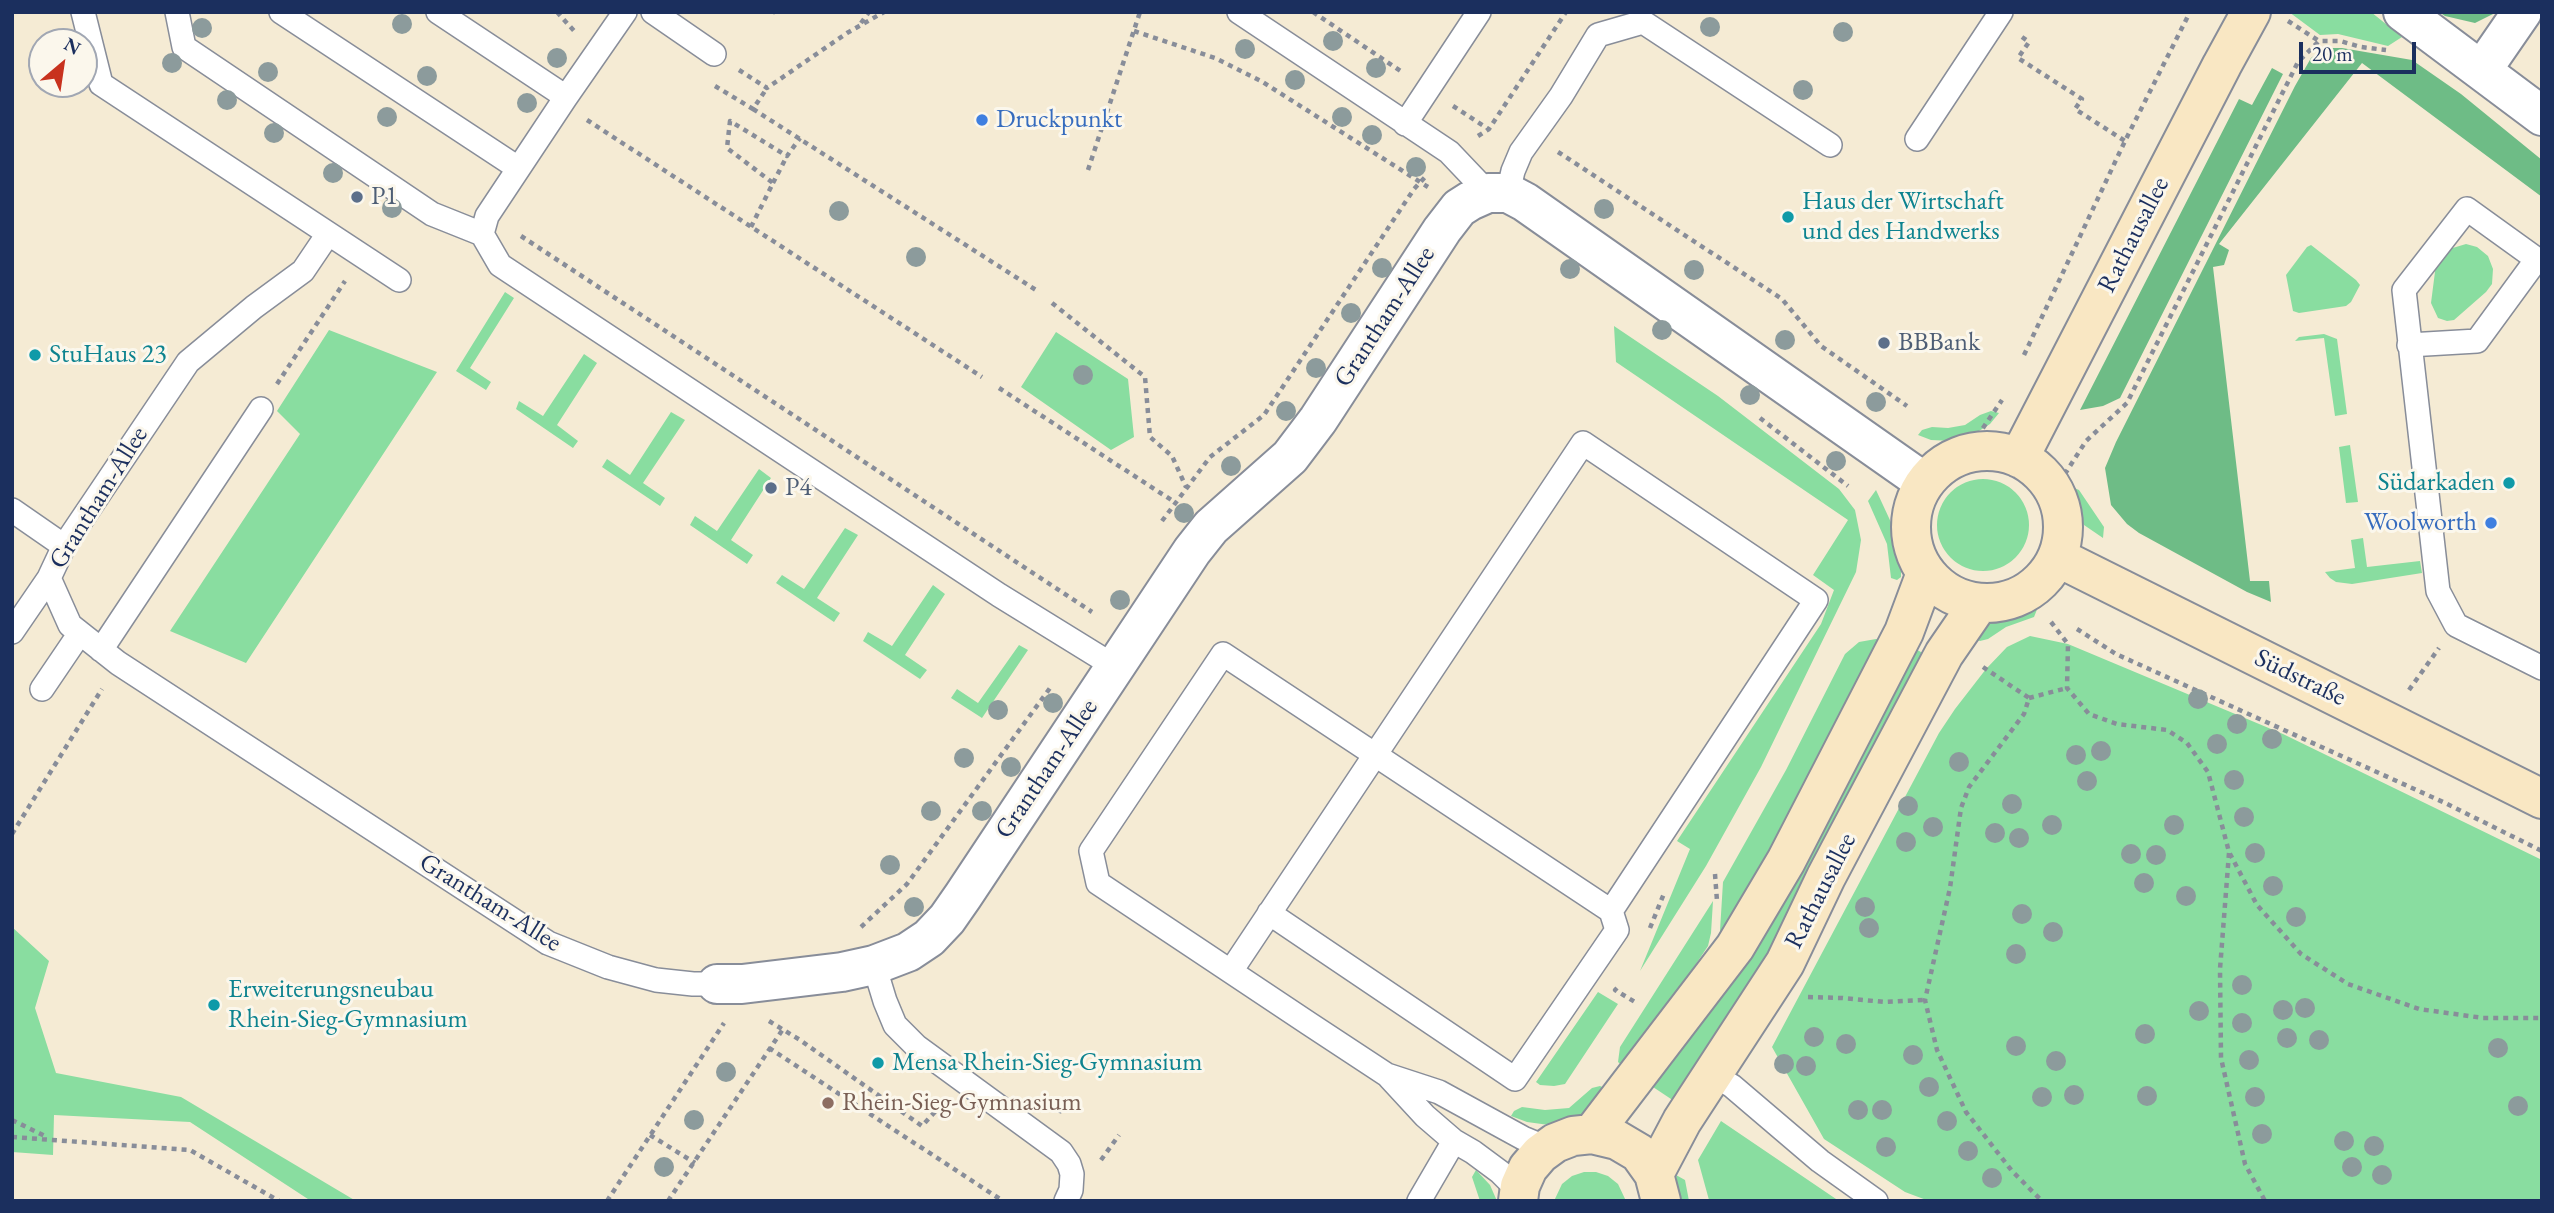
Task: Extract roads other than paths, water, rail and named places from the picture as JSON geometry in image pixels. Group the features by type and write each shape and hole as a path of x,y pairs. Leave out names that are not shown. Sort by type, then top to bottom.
{"street":[{"path":"2482,70 2522,12"},
{"name":"Rathausallee","path":"2019,458 2216,77 2269,16"},
{"path":"2411,18 2542,116"},
{"path":"1498,193 1536,210 1924,482"},
{"name":"Grantham-Allee","path":"729,984 842,972 874,965 908,951 929,938 947,919 1124,652 1211,527 1290,457 1318,420 1459,208 1498,193"},
{"path":"1999,451 2019,458 2043,476 2061,506 2062,541 2057,557 2043,579 2032,589 2007,600 1979,603 1947,593 1926,573 1915,553 1910,531 1910,517 1915,499 1924,482 1943,463 1966,453 1999,451"},
{"name":"Südstraße","path":"2057,557 2542,799"},
{"name":"Rathausallee","path":"1658,1187 1647,1162 1629,1145 1592,1134 1735,947 1780,872 1903,632 1926,573"},
{"name":"Rathausallee","path":"1658,1187 1682,1121 1785,963 1826,877 1944,654 1979,603"},
{"path":"1518,1196 1528,1168 1547,1148 1573,1136 1592,1134"}],"lane":[{"path":"83,12 101,84 399,280"},
{"path":"177,12 184,47 432,214 482,234 500,265 999,595 1124,652"},
{"path":"281,12 518,168"},
{"path":"438,12 566,97"},
{"path":"482,234 487,216 625,12"},
{"path":"653,12 714,54"},
{"path":"1239,12 1449,152 1498,193 1513,171 1521,152 1561,96 1598,35 1646,17 1830,145"},
{"path":"1405,124 1479,12"},
{"path":"1917,139 1999,17"},
{"path":"2409,345 2477,341 2539,261 2467,209 2404,290 2409,345 2438,591 2456,625 2542,668"},
{"name":"Grantham-Allee","path":"328,234 303,271 254,307 188,362 64,546 49,578 70,625 110,656 548,943 608,967 656,980 729,984"},
{"path":"110,656 261,409"},
{"path":"1231,971 1583,443 1816,600 1611,911"},
{"path":"12,510 64,546"},
{"path":"12,632 49,578"},
{"path":"42,689 80,633"},
{"path":"1269,913 1515,1079 1617,930 1611,911 1223,654 1091,852 1098,883 1387,1075 1424,1116 1454,1141 1500,1172 1518,1196"},
{"path":"874,965 895,1025 916,1046 1060,1152 1069,1164 1072,1174 1071,1190 1066,1201"},
{"path":"1712,1074 1732,1086 1820,1161 1876,1201"},
{"path":"1387,1075 1439,1092 1523,1138 1547,1148"},
{"path":"1419,1201 1454,1141"}],"place":[{"name":"Druckpunkt","path":"982,120"},
{"name":"P1","path":"357,197"},
{"name":"Haus der Wirtschaft und des Handwerks","path":"1788,217"},
{"name":"BBBank","path":"1884,343"},
{"name":"StuHaus 23","path":"35,355"},
{"name":"Südarkaden","path":"2509,483"},
{"name":"P4","path":"771,488"},
{"name":"Woolworth","path":"2491,523"},
{"name":"Erweiterungsneubau Rhein-Sieg-Gymnasium","path":"214,1005"},
{"name":"Mensa Rhein-Sieg-Gymnasium","path":"878,1063"},
{"name":"Rhein-Sieg-Gymnasium","path":"828,1103"}]}
